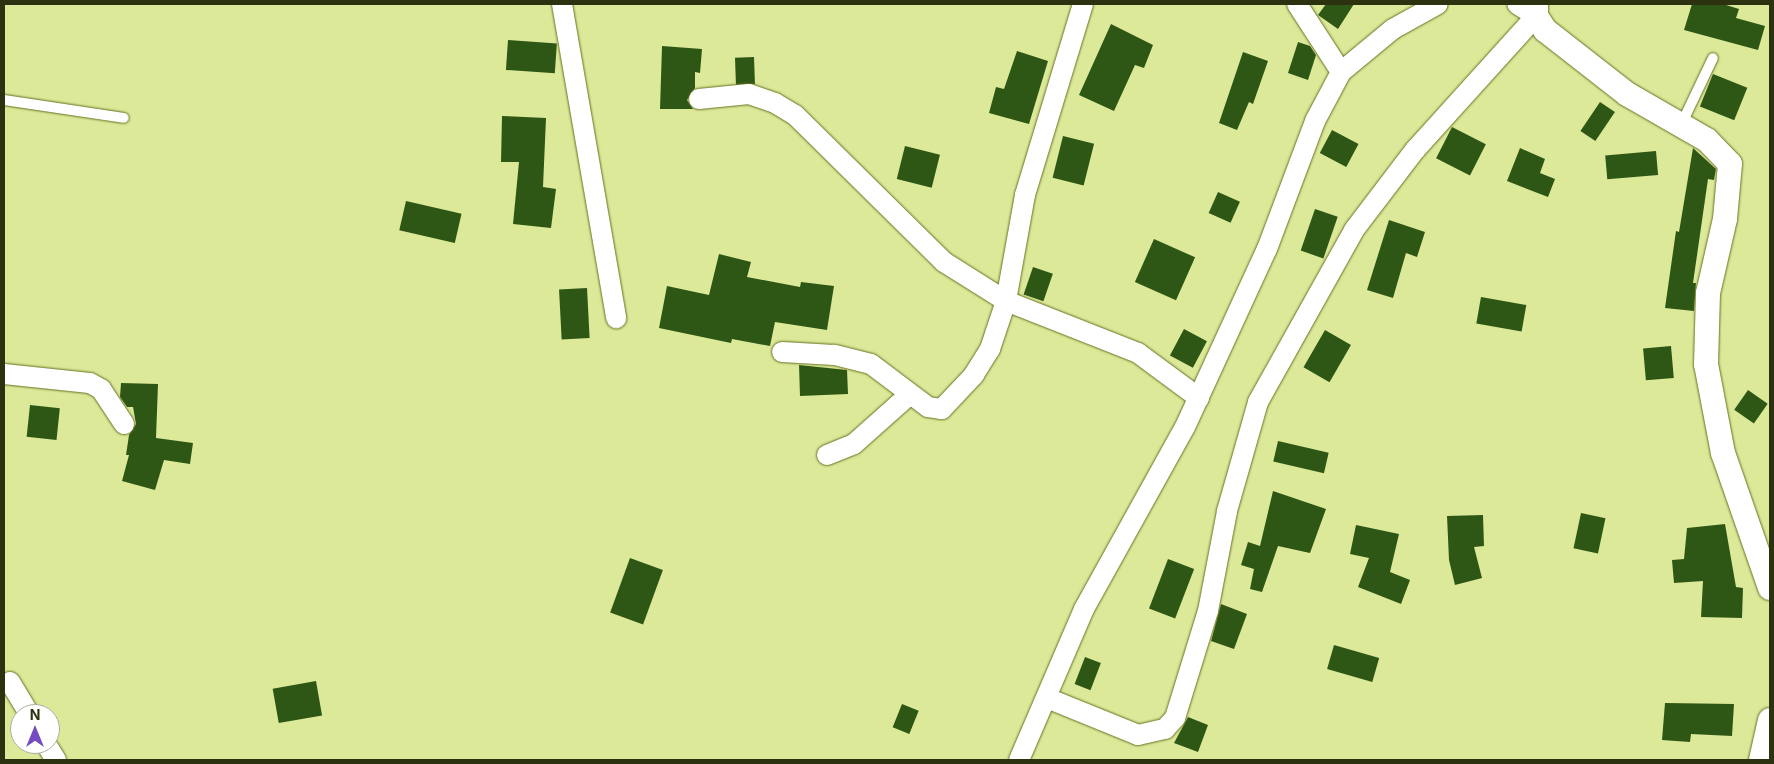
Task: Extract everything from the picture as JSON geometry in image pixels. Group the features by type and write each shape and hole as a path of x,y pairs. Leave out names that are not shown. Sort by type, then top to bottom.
{"street":[{"path":"562,4 616,318"},
{"path":"782,352 834,355 871,364 910,395 935,408 942,409 954,401 990,348 1006,301 1024,195 1083,4"},
{"path":"1297,4 1341,72"},
{"path":"1019,760 1084,609 1199,398 1268,249 1315,121 1341,72 1394,29 1438,4"},
{"path":"1047,698 1138,735 1165,729 1175,718 1208,611 1228,511 1258,402 1354,230 1415,150 1530,8 1545,30 1597,72 1707,140 1730,164 1725,219 1708,292 1706,364 1723,452 1770,588"},
{"path":"699,99 749,94 775,103 795,115 944,262 1006,301 1138,354 1199,398"},
{"path":"4,374 90,383 101,389 124,424"},
{"path":"827,455 854,444 910,395"},
{"path":"10,682 23,704"},
{"path":"1761,760 1770,720"}],"lane":[{"path":"1681,125 1713,58"},
{"path":"4,100 124,118"}],"building":[{"path":"1326,4 1354,4 1338,29 1318,15"},
{"path":"1692,4 1723,4 1739,9 1736,18 1765,26 1758,50 1684,30"},
{"path":"1111,24 1153,45 1144,68 1135,65 1114,111 1079,95"},
{"path":"508,40 557,43 555,73 506,70"},
{"path":"1298,42 1310,46 1316,55 1308,80 1288,73"},
{"path":"662,46 702,49 700,73 695,72 695,88 687,100 693,109 660,109"},
{"path":"1017,51 1048,61 1029,124 989,113 996,87 1004,89"},
{"path":"1243,52 1268,61 1253,104 1249,102 1237,130 1219,123"},
{"path":"754,57 755,84 736,85 735,58"},
{"path":"1713,74 1747,88 1734,120 1700,106"},
{"path":"1600,102 1615,112 1595,141 1580,131"},
{"path":"502,116 546,118 543,187 556,189 551,228 513,224 519,162 501,162"},
{"path":"1452,127 1486,144 1470,175 1436,158"},
{"path":"1332,130 1358,144 1346,167 1320,153"},
{"path":"1063,136 1094,144 1084,185 1053,178"},
{"path":"905,146 940,155 932,188 897,179"},
{"path":"1520,148 1545,159 1540,173 1555,179 1548,197 1507,181"},
{"path":"1693,148 1716,169 1714,180 1708,179 1693,283 1696,283 1694,311 1665,308 1676,231 1679,232"},
{"path":"1656,151 1658,175 1607,179 1605,155"},
{"path":"1218,192 1240,202 1231,223 1209,213"},
{"path":"406,201 462,214 455,243 399,230"},
{"path":"1315,209 1338,217 1323,258 1301,251"},
{"path":"1389,220 1425,232 1417,257 1406,253 1393,298 1367,290"},
{"path":"1154,239 1195,257 1176,300 1135,282"},
{"path":"719,254 751,262 747,277 800,287 801,282 834,286 827,330 775,322 770,346 732,339 731,343 659,328 667,286 709,295"},
{"path":"1033,267 1053,274 1043,301 1024,294"},
{"path":"587,288 590,338 562,339 559,289"},
{"path":"1481,297 1526,305 1522,332 1476,324"},
{"path":"1184,329 1207,341 1193,368 1170,355"},
{"path":"1325,330 1351,345 1329,382 1304,367"},
{"path":"1671,346 1674,378 1646,380 1643,348"},
{"path":"799,365 847,370 848,394 800,396"},
{"path":"121,383 158,384 156,438 193,443 190,464 164,460 155,490 122,481 129,455 126,455 129,435 136,424 133,407 127,407 120,397"},
{"path":"1748,390 1768,404 1754,423 1734,410"},
{"path":"30,405 60,408 56,440 27,437"},
{"path":"1278,441 1329,453 1324,473 1273,461"},
{"path":"1273,491 1326,509 1310,553 1278,546 1262,592 1250,589 1254,569 1241,565 1248,542 1260,546"},
{"path":"1581,513 1605,518 1598,553 1574,548"},
{"path":"1483,515 1484,546 1474,547 1482,578 1455,585 1449,560 1447,516"},
{"path":"1725,524 1736,587 1743,588 1742,618 1701,617 1703,581 1674,583 1672,560 1684,559 1687,528"},
{"path":"1356,525 1399,534 1390,572 1410,580 1401,604 1358,587 1369,558 1350,554"},
{"path":"630,558 663,570 643,624 610,613"},
{"path":"1168,559 1194,569 1175,619 1149,608"},
{"path":"1221,604 1247,614 1234,649 1211,641"},
{"path":"1334,645 1379,658 1372,682 1327,669"},
{"path":"1085,657 1101,663 1090,690 1075,684"},
{"path":"316,681 322,715 279,723 273,689"},
{"path":"1665,703 1734,704 1732,736 1691,734 1690,742 1662,740"},
{"path":"902,704 919,711 909,734 893,727"},
{"path":"1188,717 1208,725 1198,752 1174,743"}]}
